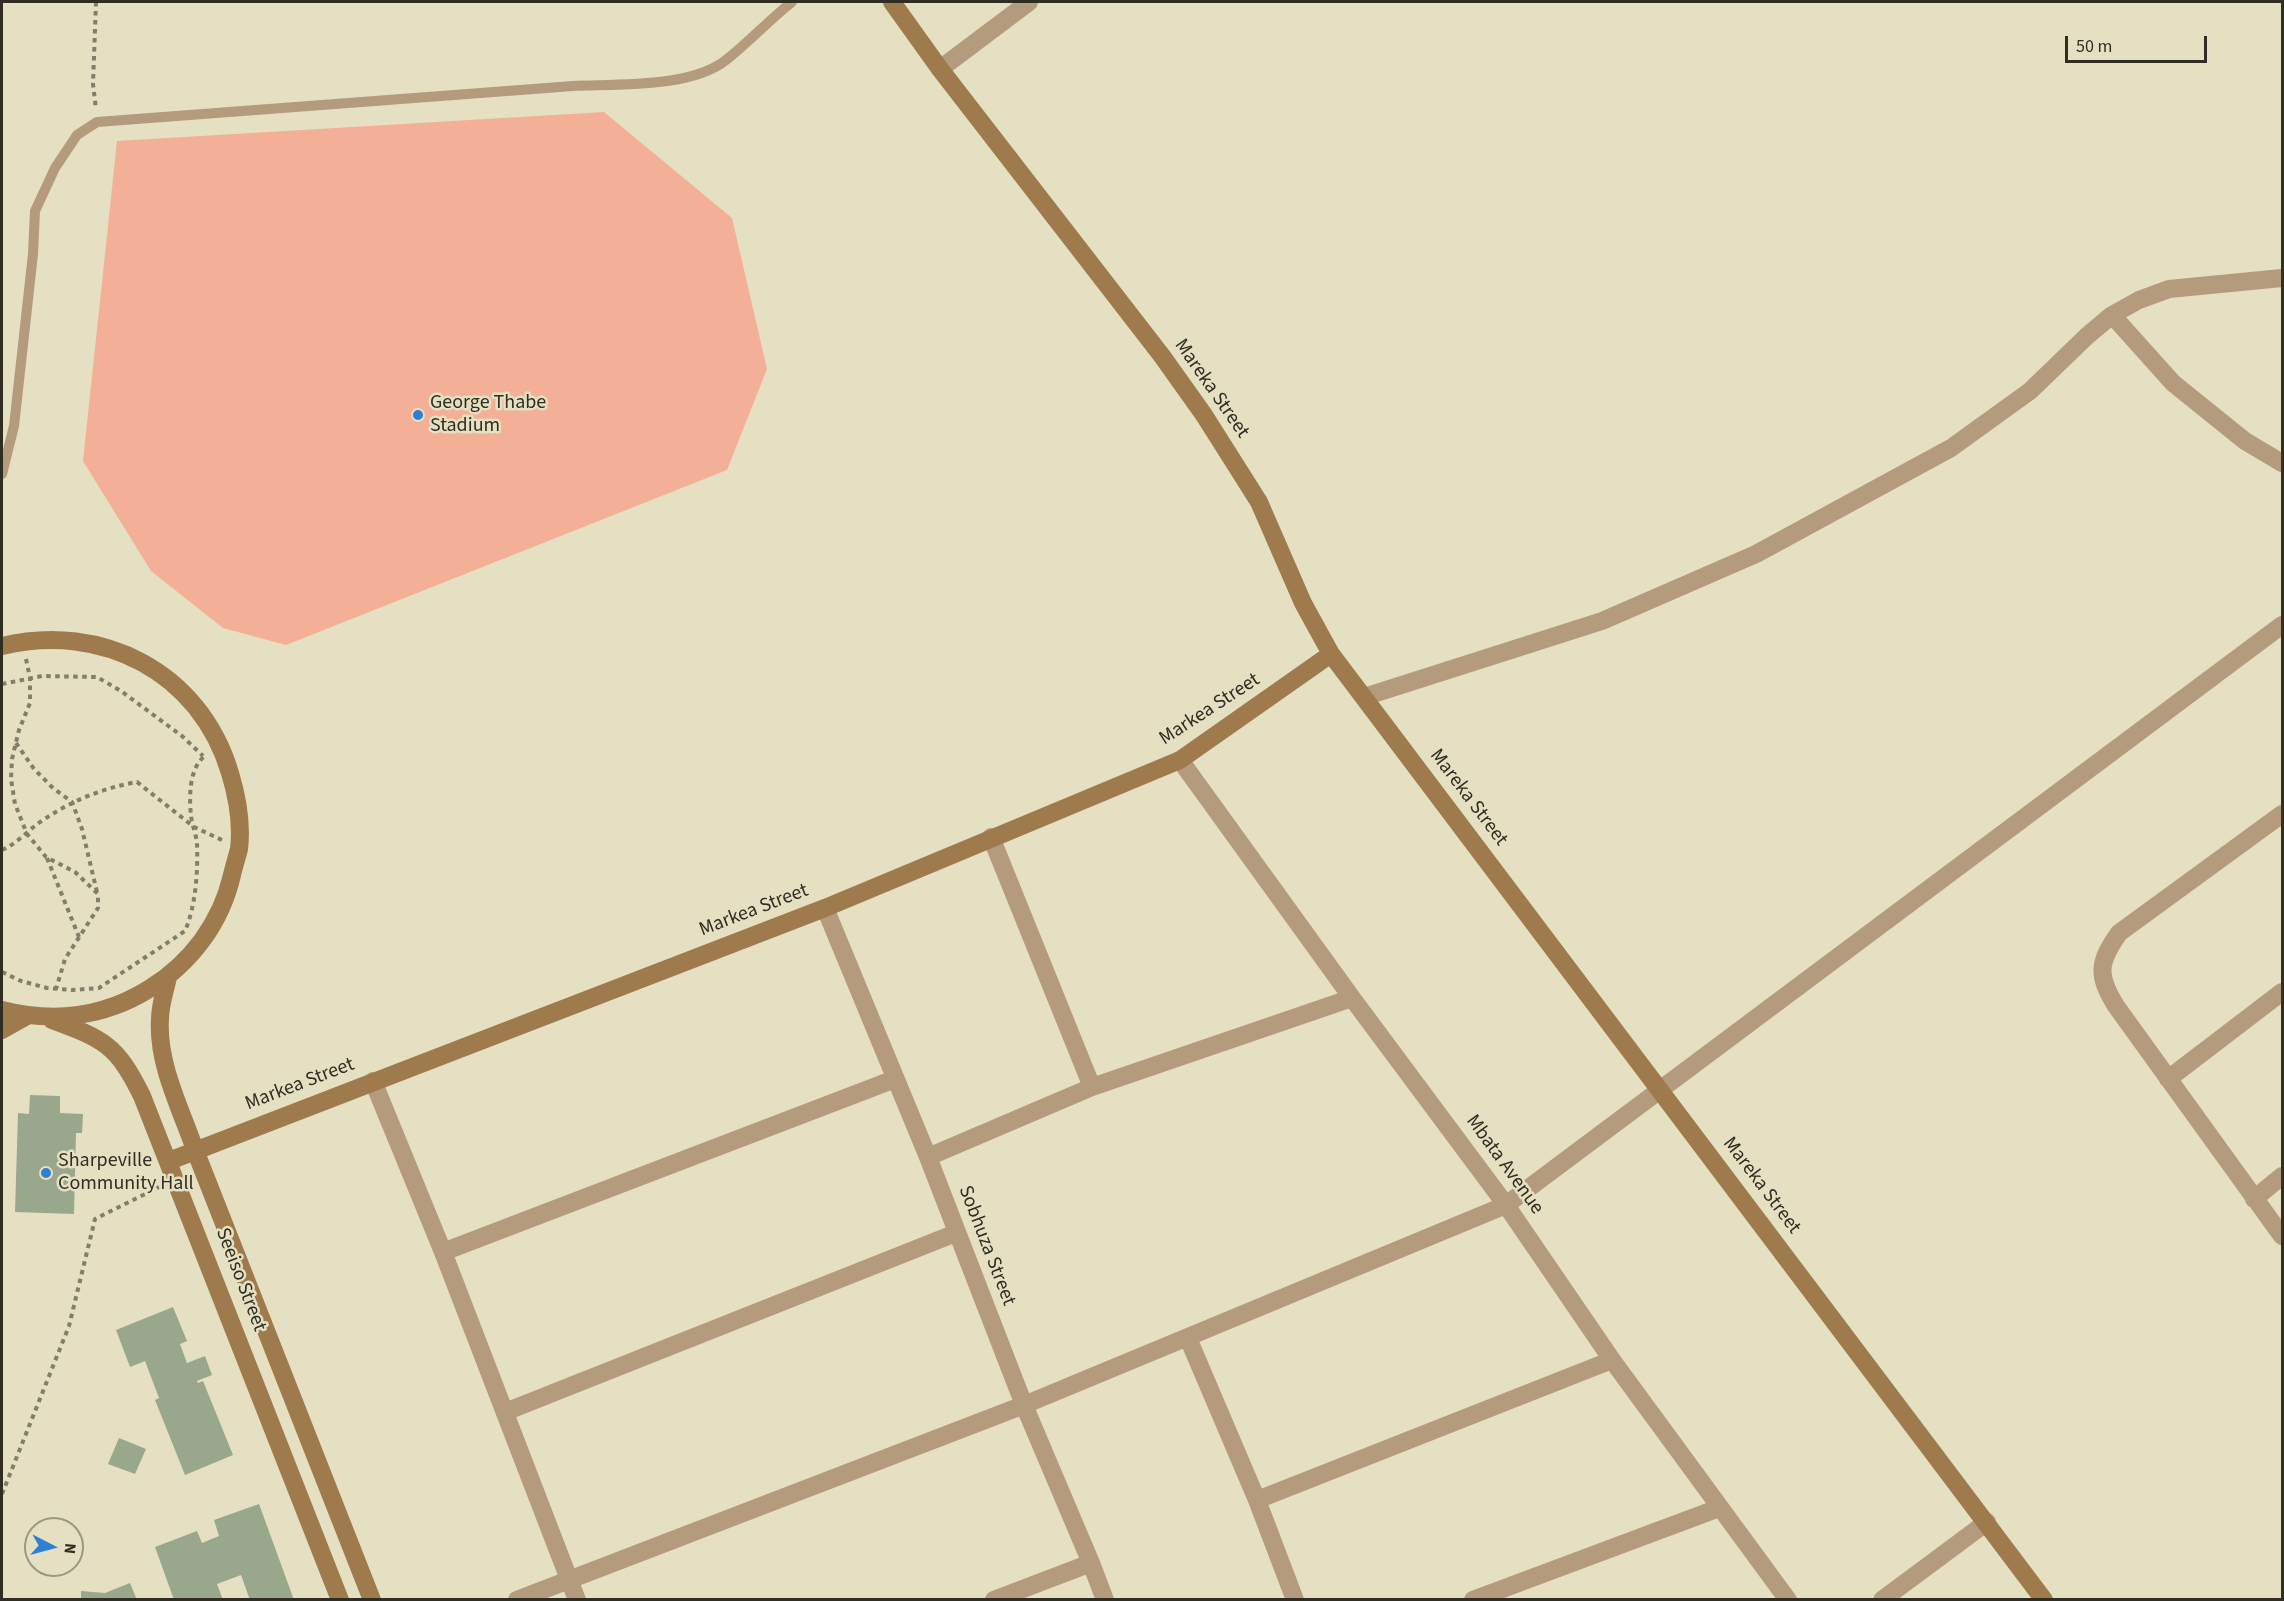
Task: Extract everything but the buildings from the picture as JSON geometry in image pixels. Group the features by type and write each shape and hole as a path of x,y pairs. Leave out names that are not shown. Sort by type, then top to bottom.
{"street":[{"name":"Mareka Street","path":"892,2 940,69 1162,356 1204,415 1258,502 1303,603 1331,654 2044,1599"},
{"path":"940,69 1029,2"},
{"path":"1364,697 1602,621 1756,554 1951,448 2030,392 2087,336 2112,315 2139,300 2169,289 2283,278"},
{"path":"2112,315 2173,383 2245,441 2283,463"},
{"path":"517,1599 1024,1405 1506,1205 2283,626"},
{"path":"2,646 22,641 57,639 92,643 125,654 155,670 183,692 205,718 223,749 237,797 239,848 227,897 203,941 168,977 132,1000 91,1014 49,1018 2,1010"},
{"name":"Markea Street","path":"169,1161 825,908 1180,760 1331,654"},
{"name":"Mbata Avenue","path":"1180,760 1352,999 1506,1205 1612,1360 1788,1599"},
{"path":"2283,814 2119,933 2108,949 2103,963 2104,986 2168,1079 2283,1236"},
{"path":"991,837 1092,1086"},
{"name":"Sobhuza Street","path":"825,908 928,1157 1024,1405 1092,1563 1105,1599"},
{"name":"Seeiso Street","path":"168,977 159,1018 161,1050 195,1150 372,1599"},
{"path":"2168,1079 2283,992"},
{"path":"928,1157 1092,1086 1352,999"},
{"path":"2,1030 27,1016"},
{"name":"Seeiso Street","path":"49,1018 92,1034 109,1046 129,1069 148,1107 340,1599"},
{"path":"443,1252 895,1079"},
{"path":"373,1081 443,1252 577,1599"},
{"path":"2254,1199 2283,1176"},
{"path":"505,1412 956,1233"},
{"path":"1188,1338 1257,1500 1295,1599"},
{"path":"1257,1500 1612,1360"},
{"path":"1473,1599 1719,1508"},
{"path":"1882,1599 1988,1522"},
{"path":"994,1599 1092,1563"}],"lane":[{"path":"2,474 16,416 33,254 35,211 55,168 77,135 97,122 672,80 692,76 724,62 792,2"}],"path":[{"path":"96,2 93,84 97,122"},
{"path":"22,641 30,678 30,703 12,759 11,779 15,804 27,834 46,857 79,937"},
{"path":"2,684 42,676 97,677 121,691 182,736 203,756 195,766 190,793 197,842 190,919 185,930 99,988 56,989 21,981 2,972"},
{"path":"16,743 34,769 53,788 72,802 85,840 98,894 98,908 66,959 56,989"},
{"path":"2,850 14,844 42,821 72,802 137,782 194,827 239,848"},
{"path":"46,857 75,872 98,894"},
{"path":"2,1494 69,1326 94,1219 163,1185"}],"shaded area":[{"name":"George Thabe Stadium","path":"604,112 732,218 767,369 727,470 286,645 223,628 151,571 83,461 117,141"}],"place":[{"name":"George Thabe Stadium","path":"418,415"},
{"name":"Sharpeville Community Hall","path":"46,1173"}]}
